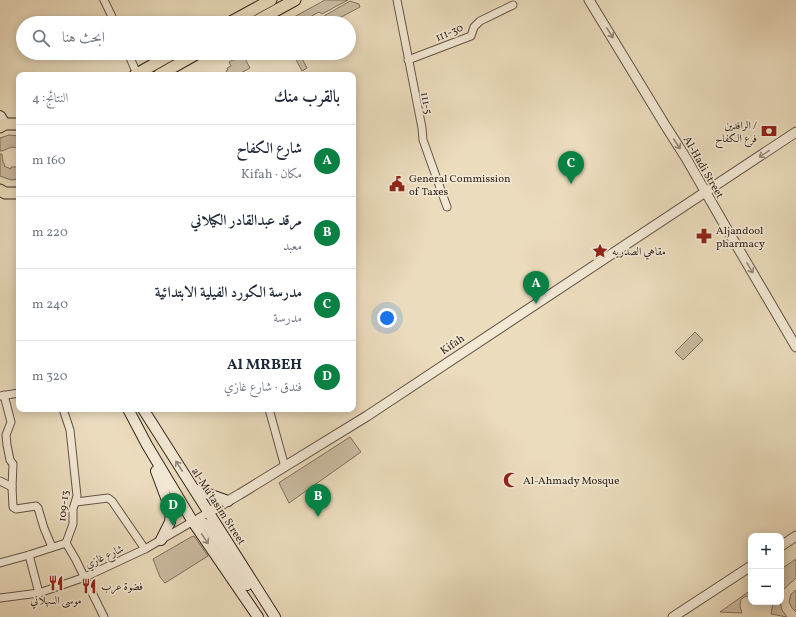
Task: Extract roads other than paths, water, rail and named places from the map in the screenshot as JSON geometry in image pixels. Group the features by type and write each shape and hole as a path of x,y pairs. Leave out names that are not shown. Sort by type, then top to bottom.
{"main road":[{"path":"241,16 270,0"},
{"path":"266,16 295,0"},
{"path":"140,72 161,60"},
{"path":"164,72 186,60"},
{"path":"2,122 16,124"},
{"path":"2,194 16,193"},
{"path":"130,412 147,445 193,522 258,617"},
{"name":"al-Mu'tasim Street","path":"145,412 275,617"},
{"path":"147,445 171,511 170,522 161,540"},
{"path":"194,489 228,501"},
{"path":"193,522 203,522 210,529 270,617"}],"street":[{"path":"104,0 112,16"},
{"name":"111-5","path":"397,0 422,128 422,140 447,207"},
{"name":"Al-Hadi Street","path":"589,0 686,158 796,347"},
{"name":"111-30","path":"408,60 471,36 474,27 480,21 513,5"},
{"path":"131,60 135,72"},
{"name":"Kifah","path":"209,512 367,416 796,132"},
{"path":"16,393 2,395 11,422 6,434 10,460 14,464 12,487 14,509 16,510 36,506 52,547"},
{"name":"109-13","path":"64,412 70,430 77,496 73,509 73,524 66,544"},
{"path":"270,412 285,466"},
{"path":"0,481 12,487"},
{"path":"76,502 108,498 112,500 145,549"},
{"name":"شارع غازي","path":"0,598 39,593 85,578 145,549 209,512"},
{"path":"784,544 796,536"},
{"path":"0,563 66,544 76,560 104,617"},
{"path":"29,555 39,593"},
{"path":"673,617 748,568"}],"place":[{"name":"الرافدين / فرع الكفاح","path":"769,131"},
{"name":"General Commission of Taxes","path":"397,184"},
{"name":"مدرسة الكورد الفيلية الابتدائية","path":"571,184"},
{"name":"Aljandool pharmacy","path":"704,236"},
{"name":"مقاهي الصدريه","path":"600,251"},
{"name":"شارع الكفاح","path":"536,304"},
{"name":"Al-Ahmady Mosque","path":"511,480"},
{"name":"مرقد عبدالقادر الكيلاني","path":"318,517"},
{"name":"Al MRBEH","path":"173,526"},
{"name":"موسى السهلاني","path":"56,583"},
{"name":"فضوة عرب","path":"89,586"}]}
